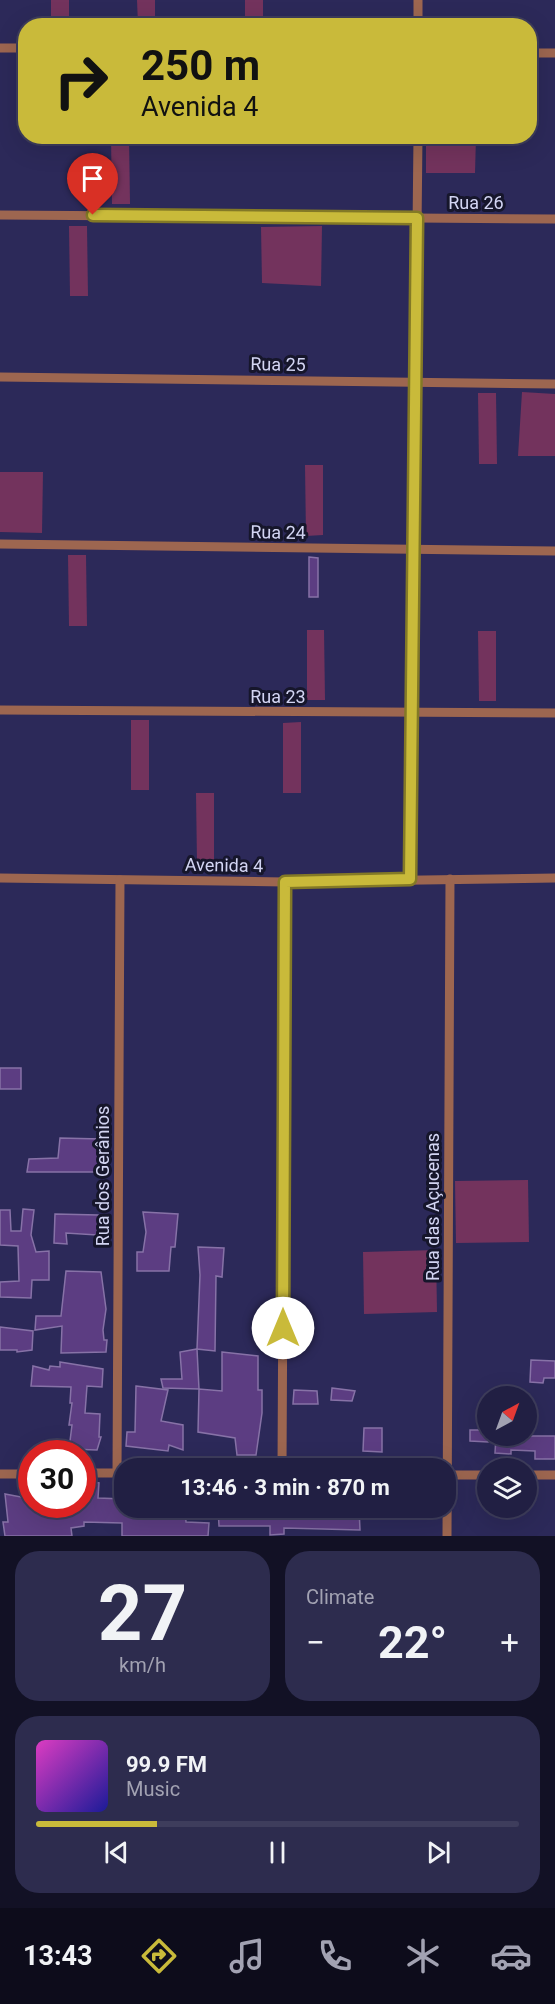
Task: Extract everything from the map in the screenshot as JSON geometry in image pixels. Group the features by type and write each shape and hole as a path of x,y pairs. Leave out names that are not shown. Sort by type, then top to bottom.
{"street":[{"path":"418,0 418,18"},
{"path":"0,48 18,48"},
{"path":"537,53 555,53"},
{"path":"410,879 418,144"},
{"name":"Rua 26","path":"0,215 555,219"},
{"name":"Rua 25","path":"0,377 555,384"},
{"name":"Rua 24","path":"0,544 555,551"},
{"name":"Rua 23","path":"0,710 555,713"},
{"name":"Avenida 4","path":"0,878 285,882 555,878"},
{"name":"Rua das Açucenas","path":"446,1458 450,879"},
{"name":"Rua dos Gerânios","path":"120,880 121,1458"},
{"path":"282,1458 285,882"},
{"path":"96,1473 114,1473"},
{"path":"0,1474 18,1474"},
{"path":"456,1475 477,1475"},
{"path":"537,1475 555,1475"},
{"name":"Rua das Açucenas","path":"447,1518 447,1536"}],"shaded area":[{"path":"51,0 69,0 69,18 51,18"},
{"path":"137,0 155,0 155,18 138,18"},
{"path":"245,0 263,0 263,18 245,18"},
{"path":"111,144 129,144 130,204 112,204"},
{"path":"426,144 476,144 475,173 426,173"},
{"path":"69,226 87,226 88,296 70,296"},
{"path":"322,226 321,286 262,283 261,227"},
{"path":"522,392 555,394 555,456 518,456"},
{"path":"478,393 496,393 497,464 479,464"},
{"path":"305,465 323,465 323,535 306,536"},
{"path":"0,472 43,472 42,533 0,532"},
{"path":"68,555 86,555 87,626 69,626"},
{"path":"307,630 324,630 325,700 307,700"},
{"path":"478,631 496,631 496,701 479,701"},
{"path":"131,720 149,720 149,790 131,790"},
{"path":"301,722 301,793 283,793 283,723"},
{"path":"196,793 214,793 214,863 197,863"},
{"path":"528,1180 529,1242 456,1243 455,1181"},
{"path":"436,1250 437,1312 364,1314 363,1252"}],"building":[{"path":"309,557 318,558 318,597 309,597"},
{"path":"0,1068 21,1068 21,1089 0,1089"},
{"path":"60,1138 101,1139 103,1151 98,1151 100,1172 27,1172 29,1159 58,1158"},
{"path":"23,1209 34,1210 31,1235 36,1252 49,1251 49,1280 32,1280 31,1298 0,1297 0,1282 19,1281 18,1246 0,1245 0,1210 10,1210 11,1231 21,1231"},
{"path":"143,1212 178,1214 175,1247 171,1247 169,1271 137,1271 137,1252 143,1252 146,1232"},
{"path":"55,1214 98,1215 97,1235 66,1233 67,1244 54,1243"},
{"path":"198,1247 224,1248 222,1277 216,1276 215,1351 197,1349 200,1275"},
{"path":"66,1271 101,1272 106,1309 103,1330 104,1340 107,1340 106,1352 61,1353 62,1326 35,1330 36,1316 61,1316"},
{"path":"0,1327 33,1331 32,1350 17,1352 17,1350 0,1350"},
{"path":"197,1349 199,1389 163,1388 161,1379 182,1379 180,1352"},
{"path":"222,1352 258,1356 258,1390 262,1390 262,1413 256,1455 237,1455 235,1438 198,1432 199,1389 222,1391"},
{"path":"531,1360 555,1361 555,1378 544,1378 543,1383 530,1382"},
{"path":"60,1362 103,1369 102,1387 87,1386 85,1413 100,1414 99,1437 101,1437 97,1450 96,1440 70,1440 71,1387 31,1386 33,1366 49,1370 50,1366 60,1367"},
{"path":"136,1386 168,1390 161,1421 183,1425 183,1450 169,1445 168,1451 126,1446 127,1432 135,1432"},
{"path":"332,1388 355,1391 352,1401 331,1400"},
{"path":"294,1390 317,1391 318,1404 293,1404"},
{"path":"364,1428 382,1428 382,1452 363,1451"},
{"path":"470,1430 477,1430 477,1441 470,1441"},
{"path":"537,1436 555,1436 555,1459 537,1459 535,1451 511,1450 511,1454 495,1453 495,1446 537,1446"},
{"path":"96,1482 99,1483 98,1498 114,1499 114,1518 186,1518 186,1522 209,1523 208,1536 122,1536 122,1523 84,1522 84,1526 71,1528 72,1536 5,1536 3,1522 8,1522 5,1494 18,1496 18,1518 96,1518"},
{"path":"219,1518 359,1518 360,1530 284,1528 284,1534 270,1535 270,1526 219,1526"}],"route":[{"path":"93,215 417,218 410,879 285,882 283,1328"}]}
